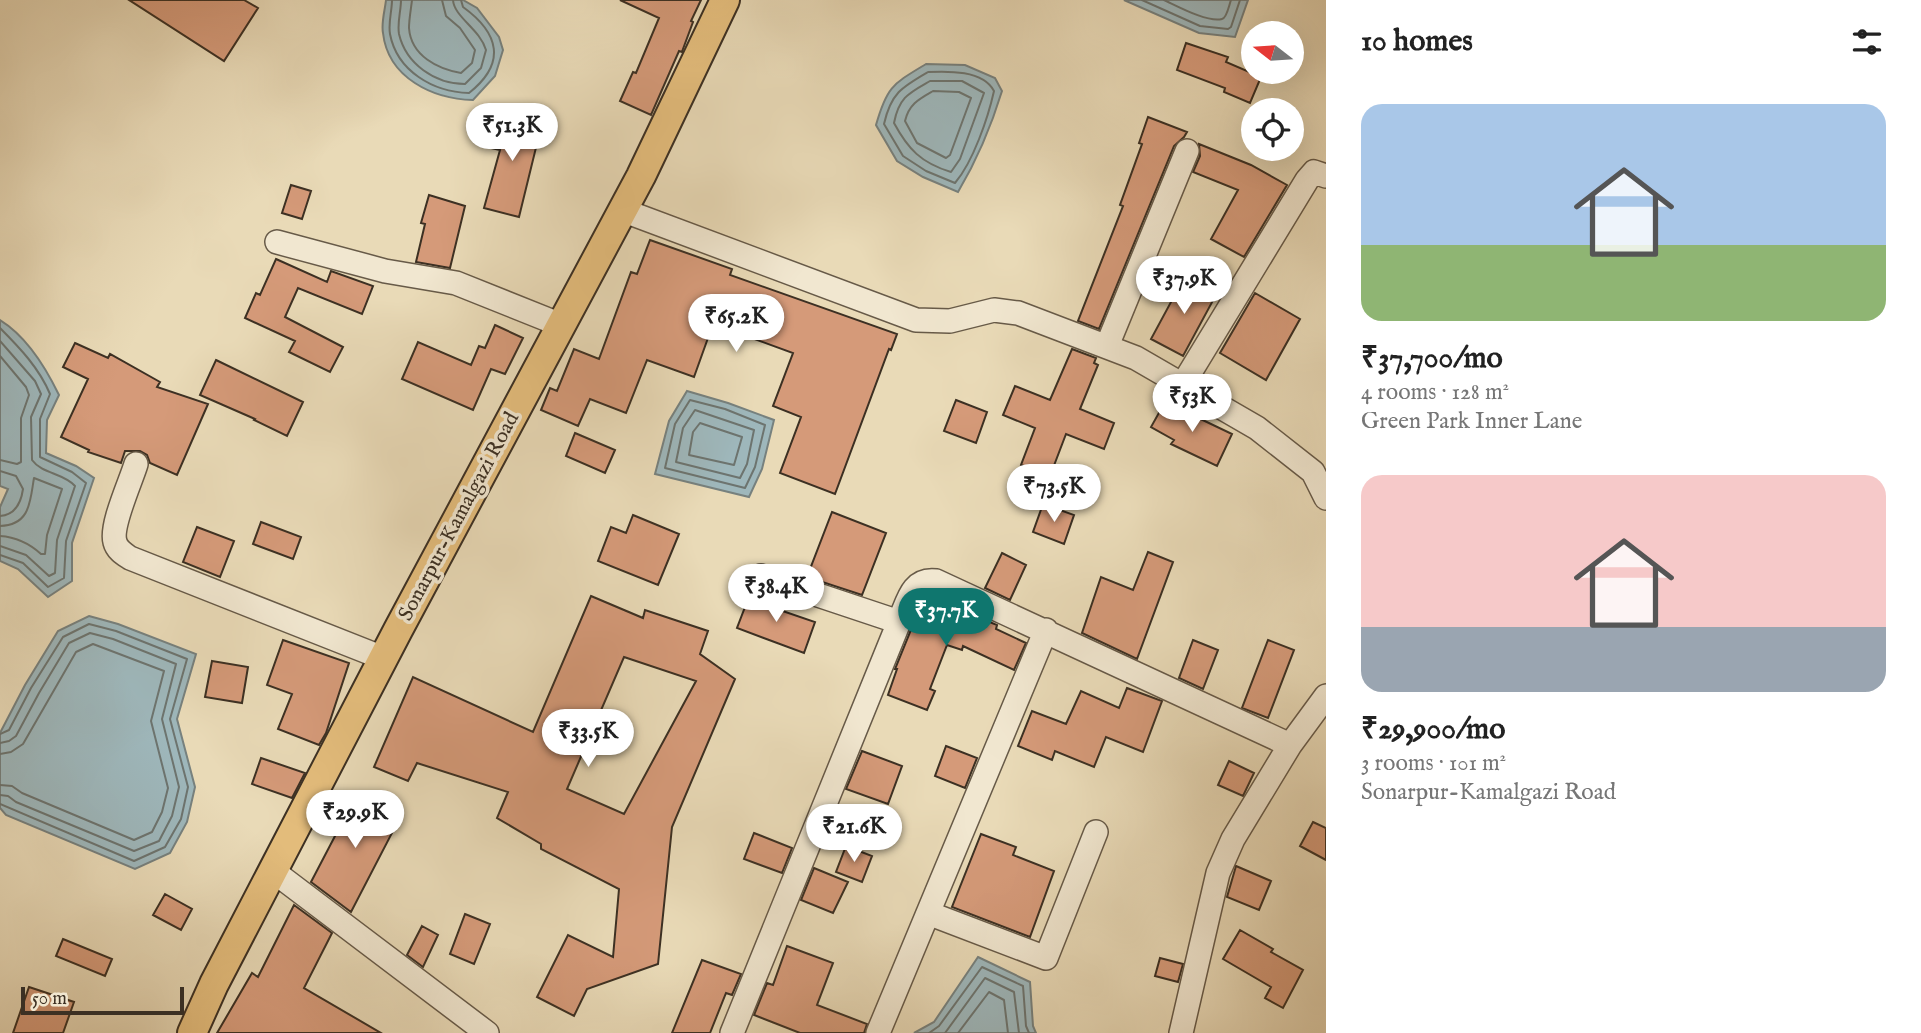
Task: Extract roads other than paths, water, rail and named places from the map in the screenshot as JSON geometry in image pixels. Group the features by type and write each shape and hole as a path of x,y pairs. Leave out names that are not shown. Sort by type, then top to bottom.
{"main road":[{"name":"Sonarpur-Kamalgazi Road","path":"192,1033 214,984 383,658 622,211 725,0"}],"street":[{"path":"1107,346 1187,151"},
{"path":"1183,384 1307,180 1314,172 1326,176"},
{"path":"622,211 916,320 950,321 994,310 1018,313 1107,346 1136,358 1257,428 1313,472 1326,498"},
{"path":"277,242 385,271 456,283 561,325"},
{"path":"136,464 115,529 115,541 121,552 383,658"},
{"path":"761,576 899,622"},
{"path":"732,1033 899,622 915,586 925,580 936,581 1046,630 1290,745"},
{"path":"878,1033 1046,630"},
{"path":"1181,1033 1218,873 1233,839 1290,745 1326,696"},
{"path":"928,913 1046,958 1096,832"},
{"path":"273,871 486,1033"}],"water":[{"path":"386,0 463,0 477,8 499,37 503,50 495,76 473,100 443,95 415,83 403,74 387,49 383,29"},
{"path":"1124,0 1248,0 1235,37 1199,33"},
{"path":"926,64 965,65 995,78 1002,91 983,143 958,192 923,177 897,161 876,125 893,87"},
{"path":"0,320 34,353 59,395 47,420 46,453 76,466 94,478 72,543 72,581 48,597 18,569 0,561 0,507 8,489 0,486"},
{"path":"687,391 774,420 762,469 749,497 655,474 669,421"},
{"path":"89,616 118,624 196,654 177,719 195,787 187,822 170,853 135,869 6,815 0,808 0,733 58,631"},
{"path":"978,957 1030,982 1033,1026 1036,1033 914,1033 934,1022"}]}
